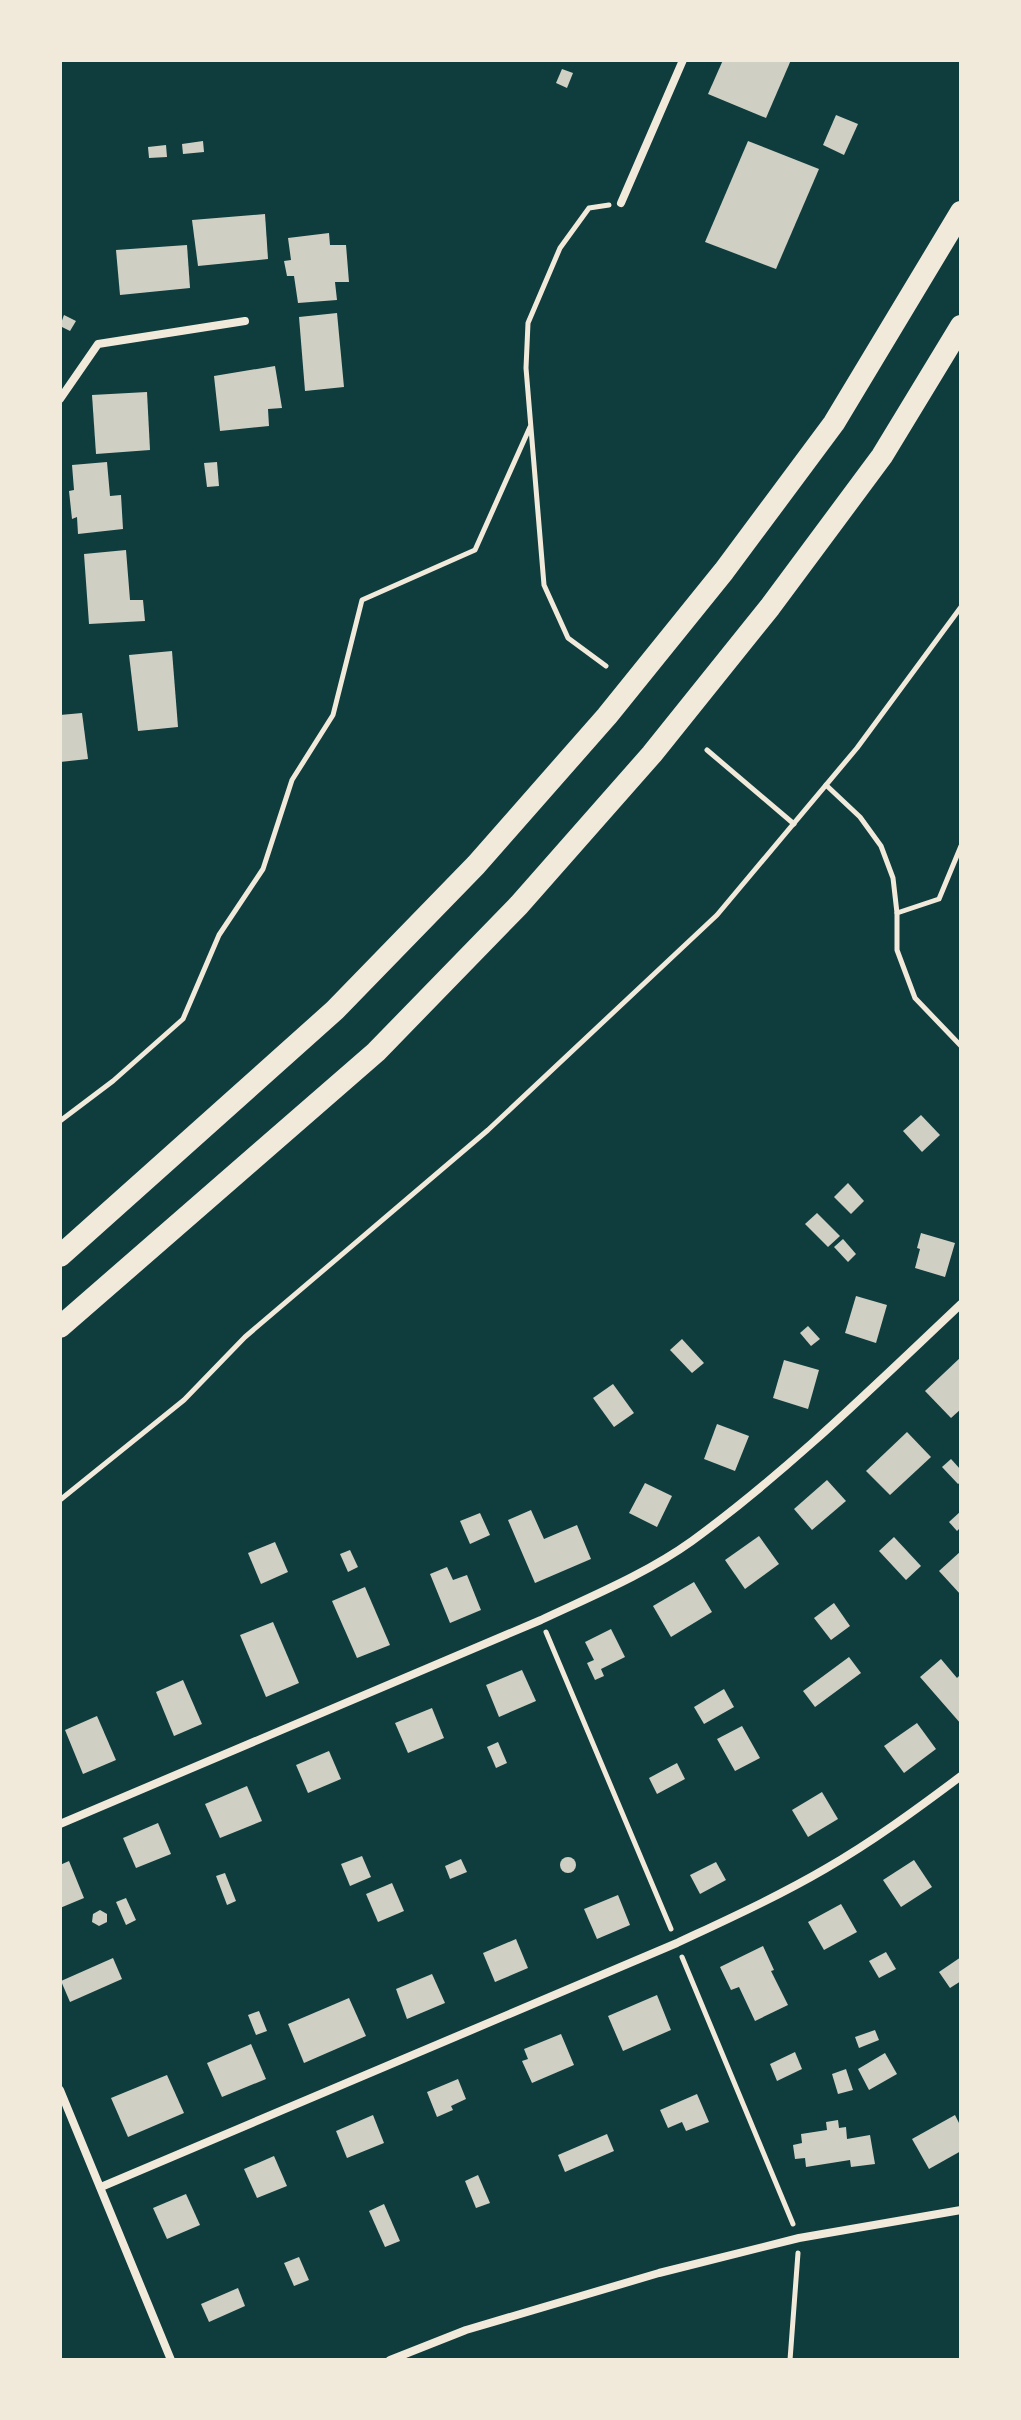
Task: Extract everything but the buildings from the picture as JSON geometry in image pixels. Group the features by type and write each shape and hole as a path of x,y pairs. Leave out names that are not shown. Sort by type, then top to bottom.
{"highway":[{"path":"60,1256 335,1010 476,865 597,728 724,571 834,423 961,212"},
{"path":"60,1327 376,1052 529,895 652,754 770,607 882,456 961,326"},
{"path":"60,1336 115,1280"}],"street":[{"path":"621,203 683,60"},
{"path":"60,399 98,344 245,321"},
{"path":"60,1824 541,1620 630,1578 690,1542 810,1447 961,1304"},
{"path":"101,2187 677,1943 760,1904 826,1869 961,1776"},
{"path":"60,2090 171,2360"},
{"path":"390,2360 466,2330 659,2273 799,2238 961,2210"}],"path":[{"path":"606,666 568,638 544,585 526,368 528,323 560,248 589,208 621,203"},
{"path":"60,1121 113,1081 183,1019 219,935 263,869 292,780 333,715 362,600 475,550 530,427"},
{"path":"60,1500 184,1400 245,1337 499,1119 717,915 857,748 961,607"},
{"path":"707,750 794,824"},
{"path":"826,785 860,817 881,846 893,878 897,950 915,998 961,1046"},
{"path":"897,913 939,899 961,846"},
{"path":"790,2360 799,2238"}]}
